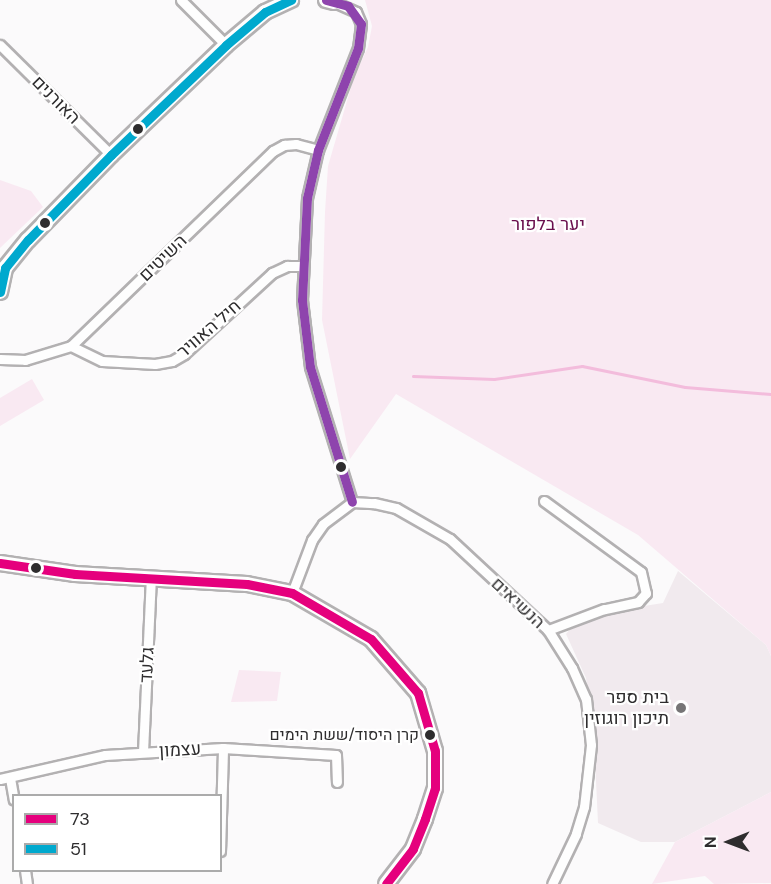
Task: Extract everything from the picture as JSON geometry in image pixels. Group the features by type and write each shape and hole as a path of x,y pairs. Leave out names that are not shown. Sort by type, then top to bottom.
{"street":[{"path":"181,0 226,45"},
{"path":"0,292 3,265 111,155 226,45 265,12 291,0"},
{"path":"292,593 312,540 330,518 352,502 310,367 302,300 307,198 318,150 358,48 361,24 356,12 330,1"},
{"name":"האורנים","path":"0,45 111,155"},
{"name":"השיטים","path":"0,359 25,360 71,346 273,151 284,145 296,144 318,150"},
{"name":"חיל האוויר","path":"71,346 102,362 156,364 172,361 184,354 272,273 287,266 303,266"},
{"path":"543,501 641,572 646,593 638,602 604,609 548,630"},
{"name":"הנשיאים","path":"352,502 396,508 422,520 450,539 548,630 572,668 586,699 591,745 584,807 576,834 552,884"},
{"path":"0,563 75,574 247,584 292,593 371,639 418,693 435,751 435,788 412,849 386,884"},
{"name":"גלעד","path":"143,752 152,578"},
{"path":"222,800 224,748"},
{"name":"עצמון","path":"5,778 105,755 224,748 336,755 337,782"},
{"path":"5,778 12,795"}],"shaded area":[{"name":"בית ספר תיכון רוגוזין","path":"678,571 766,645 771,656 771,792 675,842 641,842 598,823 594,739 586,678 566,634 581,616 663,603"}],"green space":[{"name":"יער בלפור","path":"365,0 771,0 771,656 766,645 638,535 396,394 350,459 322,320 325,212 328,166 354,77 368,47 372,26"},
{"path":"0,180 31,191 43,207 0,248"},
{"path":"32,379 44,400 0,426 0,398"},
{"path":"239,670 281,672 277,701 231,702"},
{"path":"771,792 771,883 714,884 705,876 652,884 675,842"}],"waterway":[{"path":"413,376 494,379 582,366 685,387 771,394"}],"transit line":[{"name":"51","path":"0,292 5,268 28,240 111,155 226,45 265,12 291,0"},
{"path":"326,0 348,6 361,24 358,48 318,150 307,198 302,300 310,367 352,502"},
{"name":"73","path":"0,563 75,574 247,584 292,593 371,639 418,693 435,751 435,788 425,819 413,849 386,884"}],"place":[{"name":"בית ספר תיכון רוגוזין","path":"681,708"},
{"name":"קרן היסוד/ששת הימים","path":"430,735"}]}
